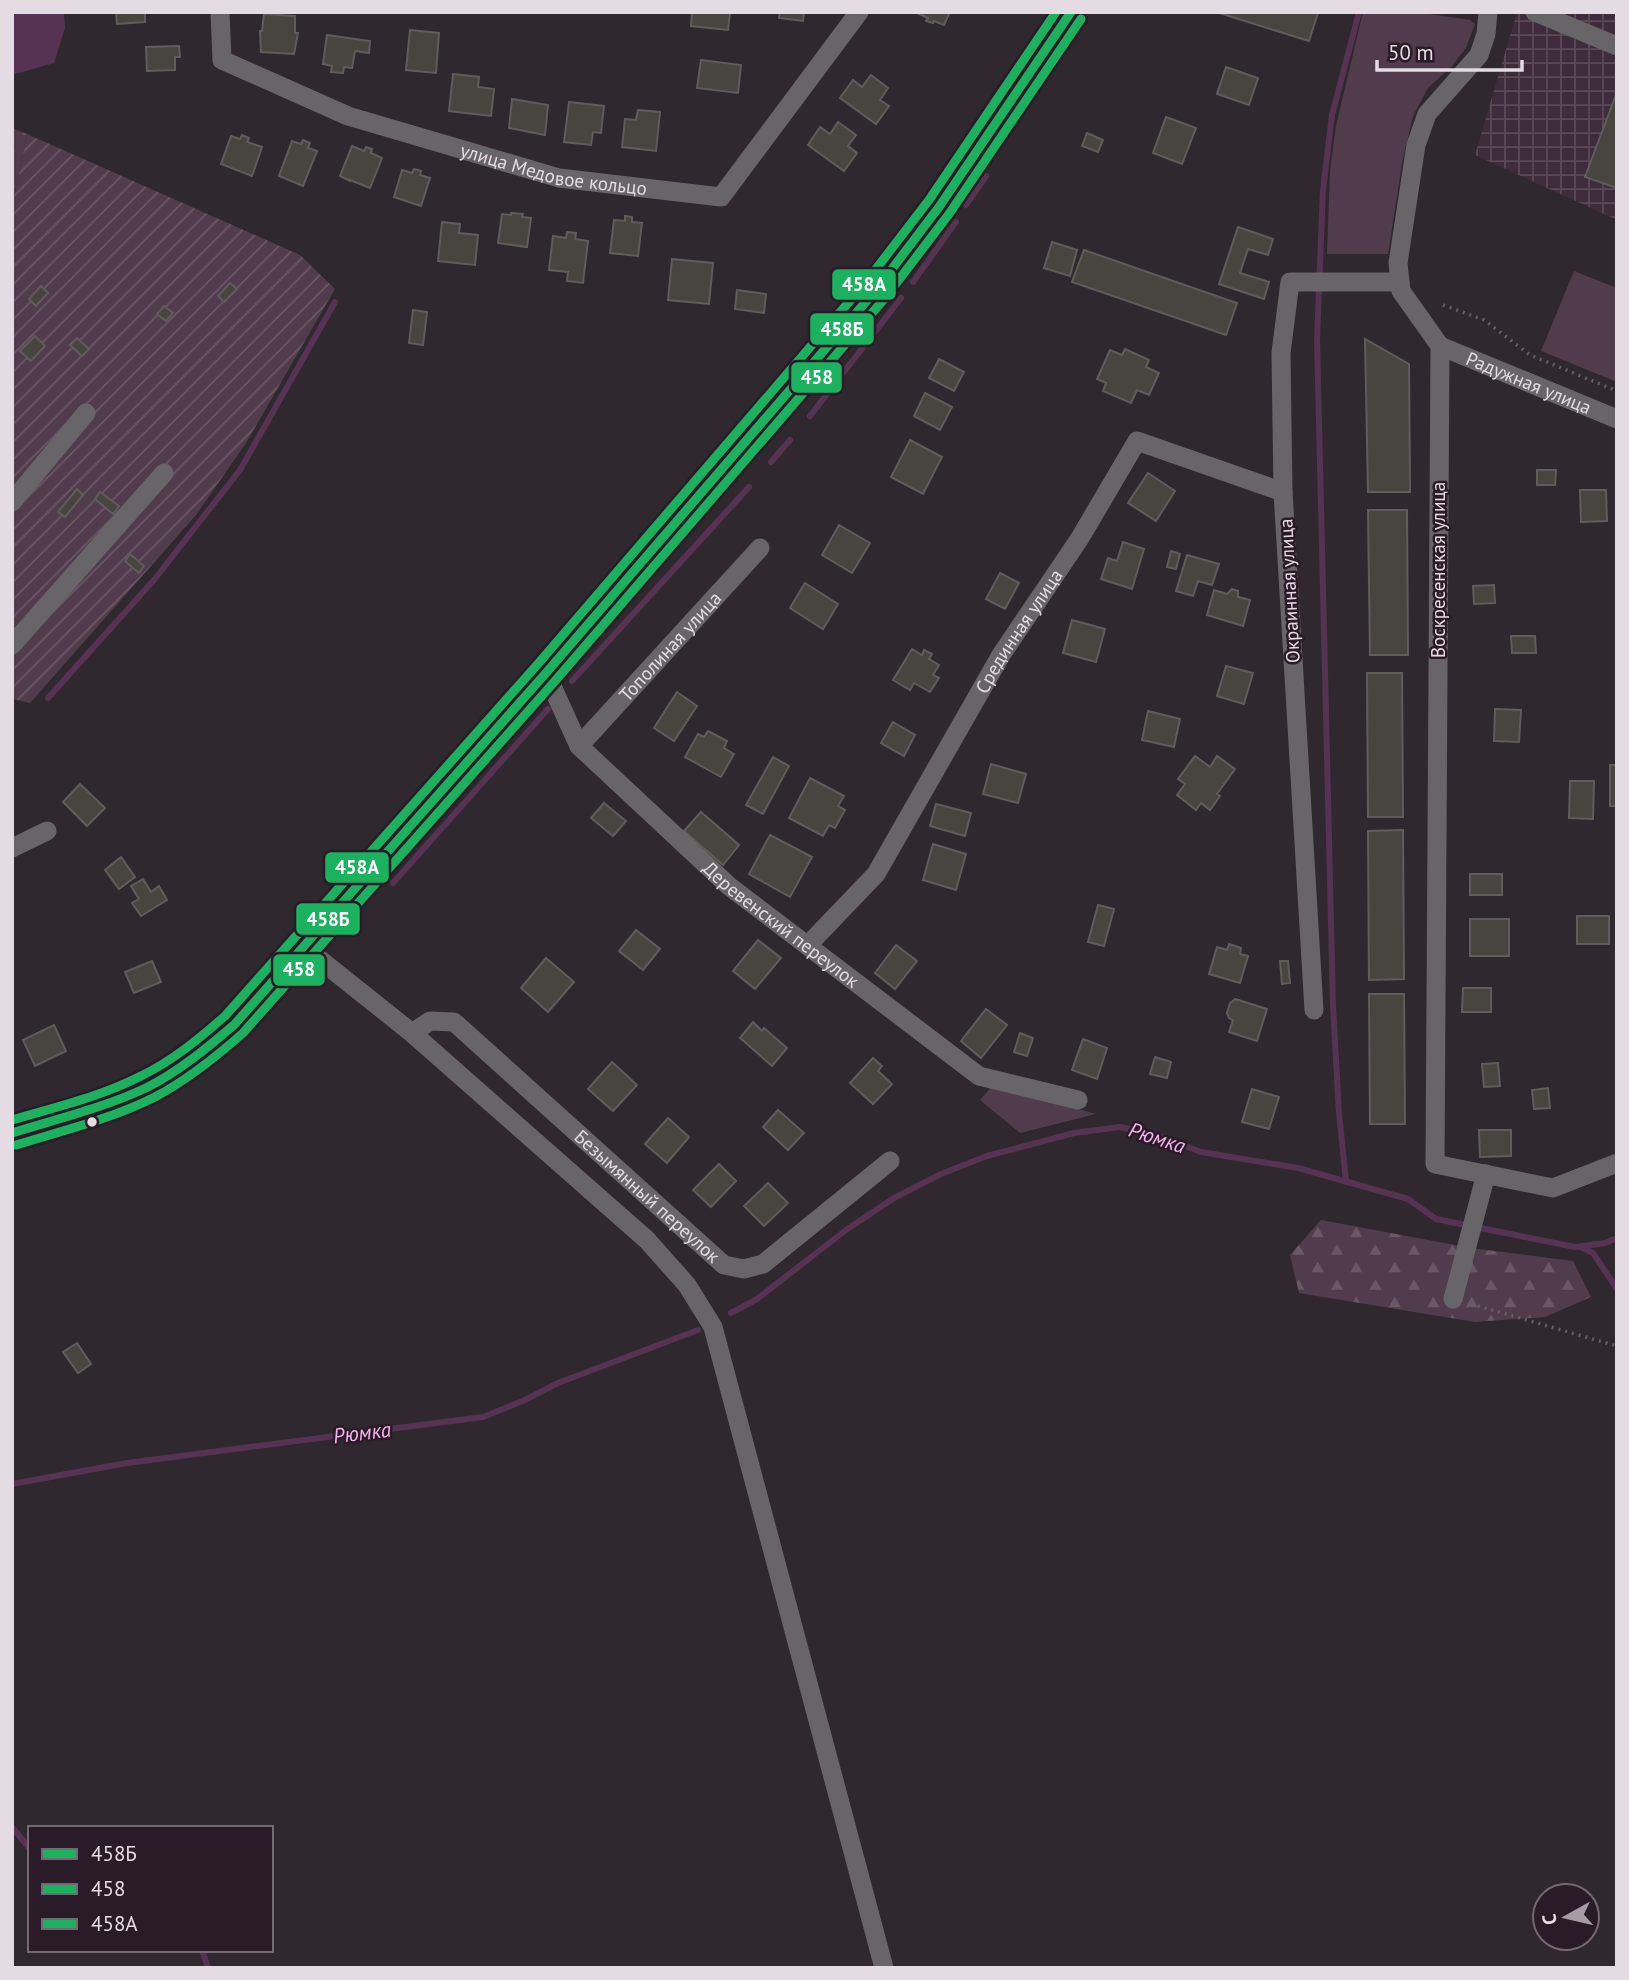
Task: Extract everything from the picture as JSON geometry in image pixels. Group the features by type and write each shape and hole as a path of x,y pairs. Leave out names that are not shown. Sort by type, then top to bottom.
{"main road":[{"path":"12,1133 88,1110 163,1078 200,1054 234,1025 546,673 876,290 939,207 1070,12"}],"street":[{"name":"улица Медовое кольцо","path":"220,12 222,60 348,116 559,178 721,197 859,12"},
{"path":"1440,346 1401,291 1398,263 1416,145 1427,114 1479,55 1486,34 1488,12"},
{"path":"1535,12 1617,46"},
{"name":"Окраинная улица","path":"1314,1010 1283,492 1281,353 1290,282 1400,282"},
{"name":"Радужная улица","path":"1440,346 1617,419"},
{"name":"Воскресенская улица","path":"1440,346 1435,1164 1486,1174"},
{"path":"12,502 86,413"},
{"name":"Срединная улица","path":"808,945 876,874 1001,655 1080,538 1137,441 1283,492"},
{"path":"12,645 164,472"},
{"name":"Тополиная улица","path":"579,746 760,548"},
{"name":"Деревенский переулок","path":"546,673 579,746 729,886 979,1076 1078,1100"},
{"path":"12,848 47,831"},
{"path":"304,947 412,1033 647,1240 687,1285 713,1327 884,1968"},
{"name":"Безымянный переулок","path":"412,1033 430,1021 454,1022 724,1265 744,1269 763,1264 890,1161"},
{"path":"1453,1299 1486,1174 1553,1188 1617,1163"}],"path":[{"path":"1443,305 1484,320 1530,355 1617,391"},
{"path":"1453,1299 1617,1346"}],"shaded area":[{"path":"12,12 64,12 65,28 54,63 12,75"},
{"path":"1517,12 1617,12 1617,220 1475,155"}],"green space":[{"path":"1363,12 1416,12 1470,20 1475,24 1466,48 1452,66 1428,88 1413,116 1402,163 1388,254 1327,254 1330,171 1336,126"},
{"path":"12,128 27,134 12,207"},
{"path":"27,134 300,255 335,289 246,443 196,515 30,703 12,699 12,207"},
{"path":"1574,271 1617,288 1617,382 1541,351"},
{"path":"993,1085 1096,1114 1020,1133 980,1100"},
{"path":"1321,1220 1471,1248 1573,1261 1591,1297 1545,1317 1475,1322 1299,1293 1290,1255"}],"building":[{"path":"116,12 145,12 145,22 117,24"},
{"path":"692,12 730,12 728,30 691,26"},
{"path":"780,12 804,12 803,21 779,18"},
{"path":"915,12 950,12 944,25 926,21 928,18"},
{"path":"1216,12 1315,12 1318,13 1309,41"},
{"path":"264,14 295,16 295,33 298,33 294,54 261,52 260,31"},
{"path":"410,30 439,33 436,73 406,70"},
{"path":"327,35 370,41 369,53 355,51 352,68 344,67 343,73 331,72 332,66 323,64"},
{"path":"179,46 180,57 175,57 175,70 147,71 146,47"},
{"path":"701,60 741,65 738,93 697,88"},
{"path":"1226,67 1258,78 1249,105 1217,94"},
{"path":"453,74 479,77 478,87 494,89 491,116 449,111"},
{"path":"871,75 888,88 880,100 889,106 876,124 840,98 853,80 862,87"},
{"path":"1617,92 1617,188 1585,177"},
{"path":"512,99 548,105 545,135 509,128"},
{"path":"569,102 604,106 601,133 593,132 591,145 564,142"},
{"path":"638,110 660,112 656,151 622,147 625,119 636,120"},
{"path":"1166,117 1196,128 1182,164 1153,153"},
{"path":"838,122 856,135 848,146 857,153 844,171 808,145 820,127 830,134"},
{"path":"1087,133 1103,140 1098,152 1082,146"},
{"path":"242,135 249,138 247,142 262,147 252,176 221,164 231,136 240,139"},
{"path":"303,140 310,143 308,148 317,151 303,186 279,176 292,141 301,144"},
{"path":"352,146 364,151 366,147 372,149 371,153 382,158 370,188 340,176"},
{"path":"414,169 421,171 420,175 430,178 421,206 394,197 402,170 412,173"},
{"path":"511,213 531,218 527,247 498,243 502,214"},
{"path":"625,216 632,217 632,222 642,223 638,256 610,253 614,220 625,221"},
{"path":"442,222 460,224 459,233 478,235 475,265 438,261"},
{"path":"1238,227 1273,239 1268,255 1248,249 1240,273 1269,282 1264,299 1219,284"},
{"path":"567,232 576,233 575,239 588,241 583,283 567,281 568,272 549,270 553,236 566,238"},
{"path":"1052,242 1077,250 1070,276 1044,268"},
{"path":"1084,250 1237,303 1226,335 1072,282"},
{"path":"672,259 713,263 709,304 668,300"},
{"path":"230,283 237,289 224,302 218,296"},
{"path":"41,286 48,293 36,306 29,299"},
{"path":"737,290 766,294 764,313 735,309"},
{"path":"164,306 173,313 166,321 157,314"},
{"path":"413,310 427,312 423,345 409,343"},
{"path":"35,336 45,346 31,361 20,351"},
{"path":"77,338 89,349 82,356 70,345"},
{"path":"1365,339 1409,364 1410,492 1368,492"},
{"path":"1125,349 1149,360 1146,367 1159,373 1149,395 1137,390 1131,403 1103,391 1106,383 1097,379 1110,350 1122,355"},
{"path":"939,359 964,372 954,391 929,378"},
{"path":"925,393 952,407 940,430 914,416"},
{"path":"910,440 942,457 923,494 891,477"},
{"path":"1537,470 1556,470 1555,485 1537,485"},
{"path":"1148,473 1175,491 1156,521 1128,503"},
{"path":"77,489 83,495 65,517 58,512"},
{"path":"1580,490 1606,490 1607,521 1581,522"},
{"path":"100,492 119,506 113,514 95,499"},
{"path":"1368,510 1407,510 1408,655 1370,655"},
{"path":"839,525 870,543 852,573 822,555"},
{"path":"1123,542 1144,549 1132,589 1101,579 1108,558 1117,561"},
{"path":"1171,551 1180,554 1176,569 1167,567"},
{"path":"130,554 144,566 139,573 125,561"},
{"path":"1187,555 1219,564 1212,585 1198,581 1193,596 1176,591"},
{"path":"1000,573 1019,583 1005,609 986,599"},
{"path":"805,583 838,604 823,629 790,608"},
{"path":"1494,585 1495,603 1474,604 1473,586"},
{"path":"1232,589 1238,591 1238,597 1250,600 1243,626 1207,615 1214,590 1227,594"},
{"path":"1072,620 1105,629 1096,662 1063,653"},
{"path":"1511,636 1535,636 1536,653 1512,653"},
{"path":"912,649 922,655 924,650 932,654 929,659 939,665 933,675 939,678 930,692 914,683 910,690 893,680"},
{"path":"1226,666 1253,673 1244,704 1217,696"},
{"path":"1367,673 1402,673 1403,817 1368,817"},
{"path":"677,692 697,706 674,741 654,728"},
{"path":"1495,709 1521,710 1519,742 1494,741"},
{"path":"1148,711 1180,719 1174,747 1142,740"},
{"path":"893,722 915,735 904,756 881,743"},
{"path":"708,731 727,741 724,748 734,754 721,777 685,757 698,734 704,737"},
{"path":"1195,756 1210,767 1217,756 1235,769 1217,794 1220,796 1210,810 1201,803 1196,810 1177,795 1185,784 1178,779"},
{"path":"773,757 789,766 763,814 746,805"},
{"path":"991,764 1026,774 1018,803 983,794"},
{"path":"1610,765 1617,765 1617,806 1610,806"},
{"path":"810,778 844,796 838,806 845,810 835,828 829,825 823,836 789,818"},
{"path":"1570,781 1594,781 1593,819 1569,818"},
{"path":"80,784 105,808 87,826 63,802"},
{"path":"604,803 626,821 613,836 591,818"},
{"path":"936,804 971,813 965,836 930,826"},
{"path":"701,812 739,845 723,865 684,831"},
{"path":"1403,830 1404,979 1369,980 1368,831"},
{"path":"770,835 812,857 790,897 749,874"},
{"path":"933,844 966,854 956,890 923,880"},
{"path":"121,857 135,877 119,889 105,870"},
{"path":"1470,874 1502,874 1502,895 1470,895"},
{"path":"143,879 151,892 159,886 167,900 141,916 132,903 139,899 131,886"},
{"path":"1098,905 1114,909 1104,946 1088,942"},
{"path":"1577,916 1609,916 1609,944 1577,944"},
{"path":"1470,919 1509,919 1509,956 1470,956"},
{"path":"636,930 660,949 643,970 619,951"},
{"path":"758,940 781,958 755,989 733,971"},
{"path":"1229,944 1241,948 1240,954 1248,956 1240,983 1209,974 1217,947 1227,950"},
{"path":"896,945 917,961 895,989 875,973"},
{"path":"546,958 574,982 548,1012 521,988"},
{"path":"152,961 161,982 134,993 125,972"},
{"path":"1280,961 1288,961 1290,983 1282,984"},
{"path":"1463,988 1491,988 1491,1012 1462,1012"},
{"path":"1369,994 1404,994 1405,1124 1370,1124"},
{"path":"1235,999 1267,1009 1257,1041 1229,1032 1233,1020 1227,1013 1230,1003"},
{"path":"986,1009 1007,1025 981,1058 961,1041"},
{"path":"753,1022 787,1048 772,1066 740,1038"},
{"path":"54,1025 66,1051 35,1066 23,1040"},
{"path":"1020,1033 1033,1038 1027,1056 1014,1052"},
{"path":"1083,1039 1107,1048 1097,1079 1072,1070"},
{"path":"1155,1057 1171,1062 1167,1078 1150,1074"},
{"path":"873,1058 882,1066 878,1071 892,1084 873,1104 850,1083"},
{"path":"612,1062 637,1085 613,1111 588,1089"},
{"path":"1498,1063 1500,1086 1484,1087 1482,1064"},
{"path":"1548,1088 1550,1108 1534,1109 1532,1090"},
{"path":"1252,1089 1279,1097 1269,1129 1242,1122"},
{"path":"778,1110 804,1133 788,1150 763,1127"},
{"path":"668,1118 689,1137 667,1163 645,1144"},
{"path":"1479,1130 1511,1130 1511,1156 1480,1157"},
{"path":"719,1164 736,1181 711,1207 693,1190"},
{"path":"768,1183 788,1203 764,1226 744,1206"},
{"path":"77,1343 91,1364 78,1373 63,1352"}],"waterway":[{"path":"1346,1181 1333,1006 1317,339 1323,190 1332,115 1359,12"},
{"path":"966,205 986,176"},
{"path":"913,282 956,222"},
{"path":"810,416 901,298"},
{"path":"48,698 154,580 240,470 335,302"},
{"path":"771,462 790,440"},
{"path":"572,681 749,487"},
{"path":"393,883 548,709"},
{"name":"Рюмка","path":"731,1313 757,1299 846,1230 894,1198 941,1174 987,1156 1074,1133 1120,1127 1160,1136 1201,1152 1298,1168 1408,1199 1436,1219 1575,1247 1605,1243 1617,1238"},
{"path":"1580,1247 1593,1253 1617,1289"},
{"name":"Рюмка","path":"12,1484 127,1463 483,1417 558,1383 698,1330"},
{"path":"12,1827 28,1847"},
{"path":"203,1952 208,1968"}],"transit line":[{"name":"458А","path":"12,1120 94,1096 141,1076 164,1064 225,1016 537,665 866,282 929,200 1056,12"},
{"name":"458Б","path":"12,1133 97,1107 146,1088 181,1067 234,1025 546,673 876,290 939,207 1071,12"},
{"name":"458","path":"16,1145 104,1118 155,1097 201,1068 243,1033 555,681 885,298 949,214 1081,19"}]}
